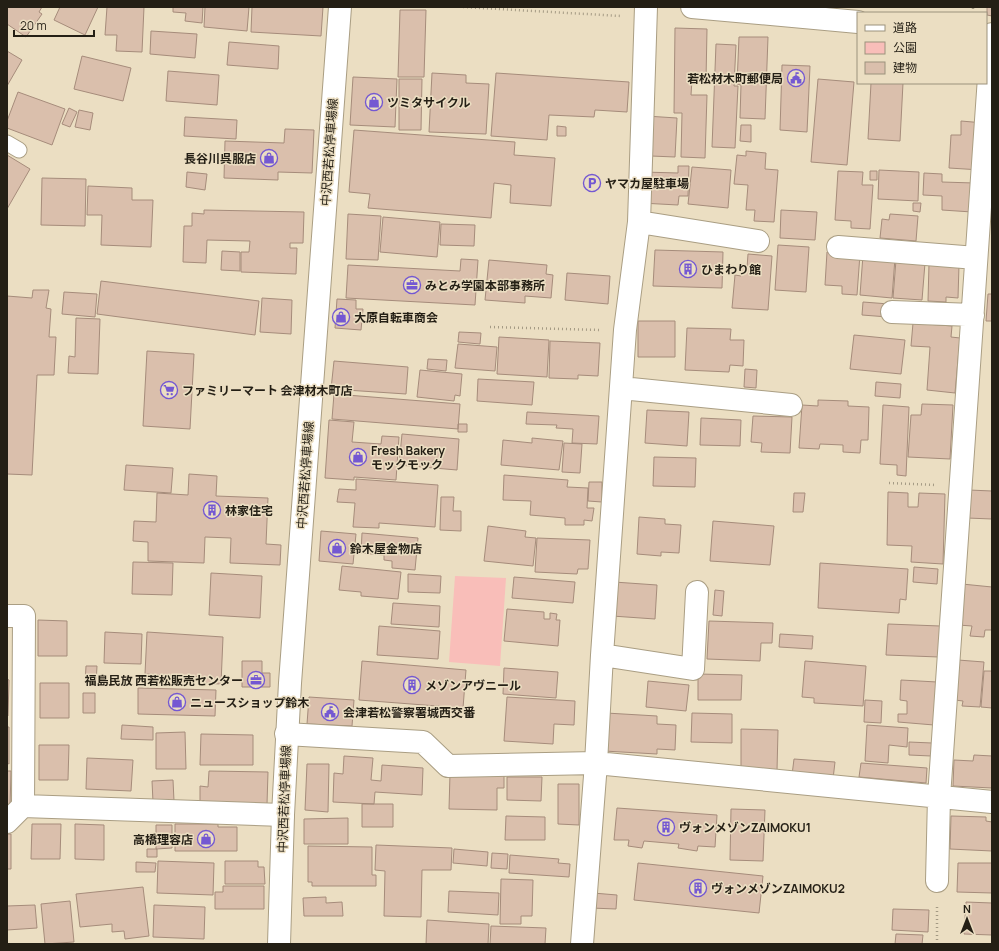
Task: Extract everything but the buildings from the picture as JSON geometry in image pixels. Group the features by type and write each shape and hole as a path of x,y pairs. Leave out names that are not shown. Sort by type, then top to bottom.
{"street":[{"name":"中沢西若松停車場線","path":"279,944 286,734 340,7"},
{"path":"582,944 596,763 624,330 639,222 646,7"},
{"path":"692,7 857,22"},
{"path":"937,881 940,797 992,34"},
{"path":"639,222 758,241"},
{"path":"838,247 976,258"},
{"path":"892,312 973,315"},
{"path":"621,388 791,404"},
{"path":"602,655 693,669 697,592"},
{"path":"7,616 24,616 22,806 7,822"},
{"path":"286,734 423,742 448,766 596,763 992,802"},
{"path":"22,806 283,815"}],"path":[{"path":"490,327 624,330"},
{"path":"889,483 961,486"},
{"path":"937,881 937,944"}],"green space":[{"path":"455,576 506,578 500,666 449,662"}],"place":[{"name":"若松材木町郵便局","path":"796,78"},
{"name":"ツミタサイクル","path":"374,102"},
{"name":"長谷川呉服店","path":"269,158"},
{"name":"ヤマカ屋駐車場","path":"592,183"},
{"name":"ひまわり館","path":"688,269"},
{"name":"みとみ学園本部事務所","path":"412,285"},
{"name":"大原自転車商会","path":"341,317"},
{"name":"ファミリーマート 会津材木町店","path":"169,390"},
{"name":"Fresh Bakery モックモック","path":"358,457"},
{"name":"林家住宅","path":"212,510"},
{"name":"鈴木屋金物店","path":"337,548"},
{"name":"福島民放 西若松販売センター","path":"256,680"},
{"name":"メゾンアヴニール","path":"412,685"},
{"name":"ニュースショップ鈴木","path":"177,702"},
{"name":"会津若松警察署城西交番","path":"330,712"},
{"name":"ヴォンメゾンZAIMOKU1","path":"666,827"},
{"name":"高橋理容店","path":"206,839"},
{"name":"ヴォンメゾンZAIMOKU2","path":"698,888"}]}
